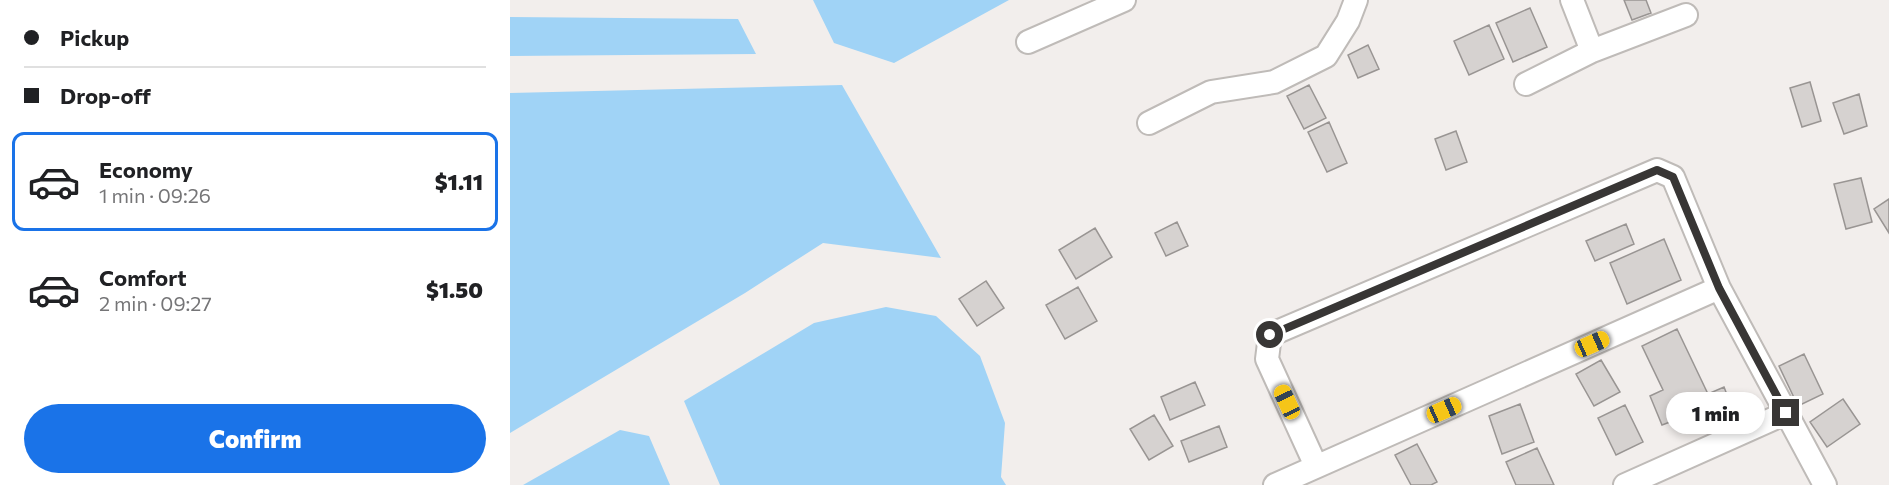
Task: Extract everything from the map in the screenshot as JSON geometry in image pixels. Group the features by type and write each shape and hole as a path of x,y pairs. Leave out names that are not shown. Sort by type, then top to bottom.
{"street":[{"path":"1028,42 1124,0"},
{"path":"1149,123 1211,92 1274,82 1326,56 1348,21 1356,0"},
{"path":"1572,0 1592,51"},
{"path":"1526,84 1592,51 1686,15"},
{"path":"1316,466 1267,359 1270,335 1657,170 1673,177 1719,288 1825,485"},
{"path":"1275,485 1719,288"},
{"path":"1625,485 1786,413"}],"water":[{"path":"813,0 1009,0 894,63 834,43"},
{"path":"510,17 738,19 756,54 510,56"},
{"path":"842,85 941,258 823,243 745,293 510,433 510,93"},
{"path":"886,307 936,316 980,356 1005,423 1001,477 1006,485 720,485 684,401 814,323"},
{"path":"620,430 649,436 670,485 523,485"}],"building":[{"path":"1624,0 1646,0 1651,13 1632,20"},
{"path":"1530,8 1547,47 1513,62 1496,23"},
{"path":"1489,25 1504,59 1469,75 1454,41"},
{"path":"1368,45 1379,69 1358,78 1348,55"},
{"path":"1810,82 1821,121 1802,127 1790,88"},
{"path":"1309,85 1326,118 1304,129 1287,96"},
{"path":"1859,94 1867,126 1844,134 1833,103"},
{"path":"1329,122 1347,163 1327,172 1308,132"},
{"path":"1456,131 1467,162 1446,170 1435,139"},
{"path":"1861,178 1872,222 1846,229 1834,184"},
{"path":"1889,199 1889,233 1874,209"},
{"path":"1177,222 1188,246 1166,256 1155,233"},
{"path":"1626,224 1634,244 1595,261 1586,241"},
{"path":"1095,228 1112,257 1076,279 1059,250"},
{"path":"1664,239 1681,280 1627,304 1610,263"},
{"path":"986,281 1004,308 977,326 959,299"},
{"path":"1078,287 1097,321 1065,339 1046,305"},
{"path":"1677,329 1708,394 1724,387 1733,410 1683,430 1678,419 1662,425 1650,396 1663,390 1642,346"},
{"path":"1804,354 1823,394 1798,406 1779,366"},
{"path":"1601,360 1620,392 1594,406 1576,374"},
{"path":"1195,382 1205,405 1170,420 1161,397"},
{"path":"1843,399 1860,424 1827,447 1810,422"},
{"path":"1520,404 1534,442 1502,454 1489,416"},
{"path":"1625,405 1643,442 1616,455 1598,418"},
{"path":"1154,415 1173,446 1149,460 1130,429"},
{"path":"1219,426 1227,447 1189,462 1181,441"},
{"path":"1417,444 1437,482 1431,485 1411,485 1395,455"},
{"path":"1537,448 1554,485 1516,485 1506,462"}],"route":[{"path":"1270,335 1657,170 1673,177 1719,288 1786,413"}]}
